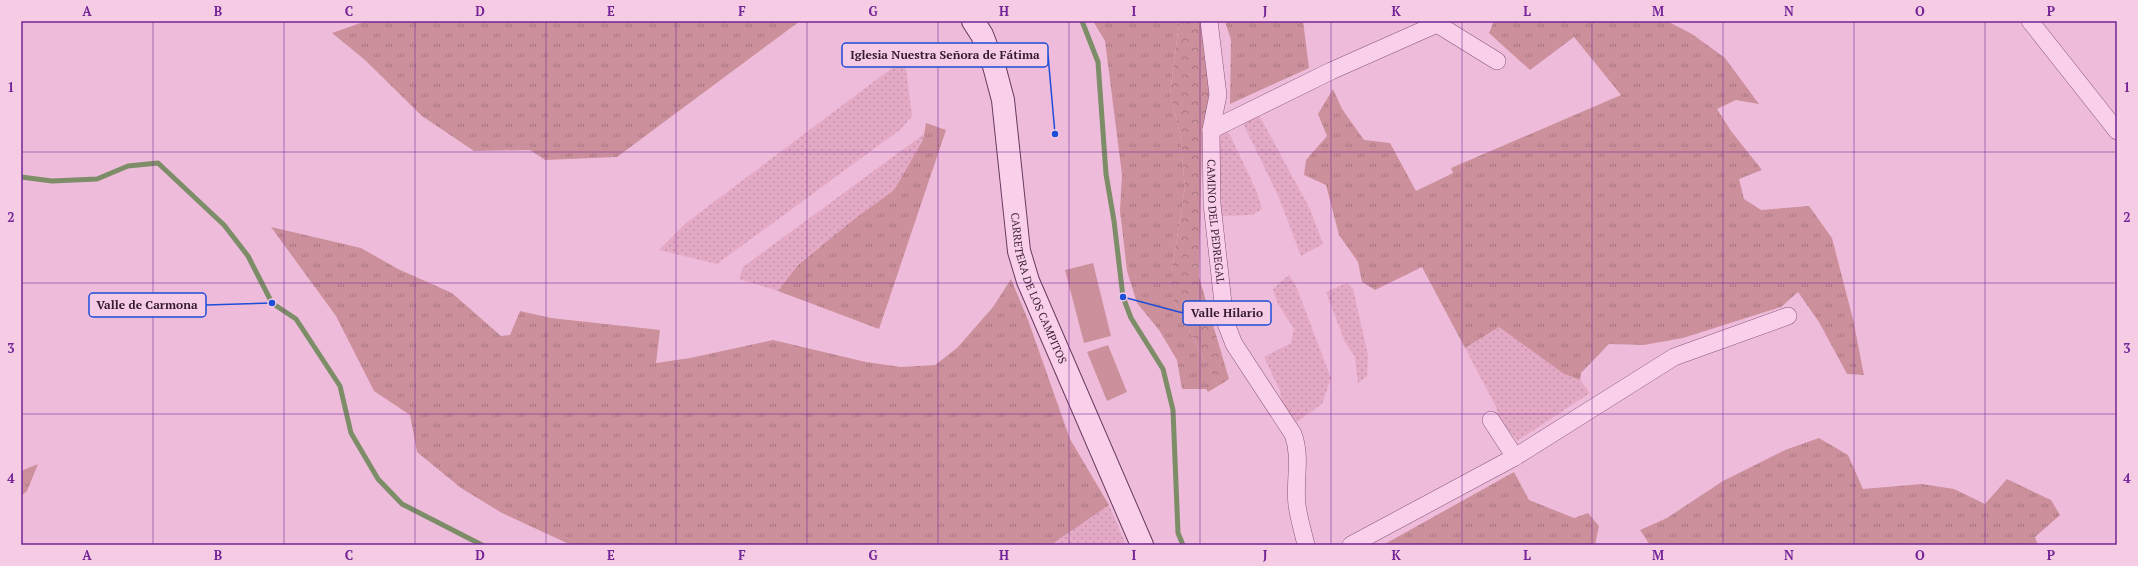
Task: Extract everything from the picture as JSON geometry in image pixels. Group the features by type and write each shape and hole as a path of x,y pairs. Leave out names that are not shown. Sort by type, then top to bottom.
{"main road":[{"name":"CARRETERA DE LOS CAMPITOS","path":"973,21 982,35 994,66 1003,100 1019,251 1028,281 1142,545"}],"street":[{"name":"CAMINO DEL PEDREGAL","path":"1209,21 1218,95 1211,130 1212,204 1225,321 1234,344 1293,434 1297,444 1299,465 1297,504 1306,545"},
{"path":"2030,21 2117,131"},
{"path":"1211,130 1331,72 1437,24 1497,61"},
{"path":"1351,545 1515,457 1674,357 1788,316"},
{"path":"1491,420 1515,457"}],"shaded area":[{"path":"905,61 912,116 901,129 717,264 659,250 686,223 892,68"},
{"path":"1259,115 1310,209 1323,244 1301,256 1280,200 1242,121"},
{"path":"1225,130 1230,135 1257,192 1262,209 1252,215 1221,216 1218,194 1219,139"},
{"path":"924,134 923,140 894,190 853,220 797,266 778,291 739,279 743,267"},
{"path":"1289,275 1296,286 1331,378 1322,404 1294,424 1282,404 1280,391 1264,357 1291,343 1294,329 1278,304 1273,289"},
{"path":"1347,283 1353,289 1368,355 1367,376 1358,383 1355,357 1345,342 1326,292"},
{"path":"1499,327 1564,374 1580,380 1590,393 1517,441 1500,419 1496,407 1465,348"},
{"path":"1109,505 1126,545 1051,545"}],"green space":[{"path":"366,21 800,21 617,157 545,160 530,150 474,151 422,116 365,60 332,33"},
{"path":"1093,21 1178,21 1179,24 1170,94 1180,134 1185,187 1172,271 1172,298 1218,386 1208,392 1206,389 1182,389 1177,360 1159,330 1137,303 1127,271 1120,210 1122,175 1105,41"},
{"path":"1178,21 1202,21 1210,97 1202,141 1199,277 1229,379 1218,386 1172,298 1172,271 1185,187 1180,134 1170,94 1179,24"},
{"path":"1225,21 1303,21 1309,68 1230,104 1231,40"},
{"path":"1494,21 1667,21 1692,34 1725,58 1759,104 1736,100 1717,109 1731,131 1762,170 1739,179 1744,199 1761,210 1809,206 1832,238 1853,319 1864,375 1847,374 1819,322 1798,292 1781,307 1683,338 1644,345 1609,344 1581,373 1580,380 1564,374 1499,327 1465,348 1422,267 1375,290 1362,282 1358,262 1339,235 1326,185 1304,175 1306,160 1327,136 1318,114 1333,89 1342,109 1364,140 1390,143 1416,191 1453,173 1451,168 1621,95 1574,37 1530,70 1489,33"},
{"path":"926,123 946,130 879,329 778,291 797,266 853,220 894,190 923,140"},
{"path":"271,227 361,248 398,269 452,293 501,336 510,335 520,311 551,318 660,330 656,363 690,358 773,340 866,362 901,367 935,365 957,348 993,307 1011,279 1028,320 1070,439 1109,505 1051,545 571,545 502,513 461,488 417,452 410,415 374,391 336,316"},
{"path":"1093,263 1111,336 1084,343 1065,270"},
{"path":"1108,345 1127,392 1107,401 1087,352"},
{"path":"1819,438 1848,455 1863,489 1922,484 1954,489 1985,504 2007,479 2051,500 2060,515 2035,537 2038,545 1650,545 1640,530 1667,518 1723,481 1785,450"},
{"path":"38,464 27,491 21,496 21,471"},
{"path":"1514,472 1529,500 1574,518 1588,513 1599,526 1595,545 1383,545"}],"waterway":[{"path":"1082,21 1098,62 1106,174 1114,221 1123,297 1131,318 1163,369 1173,410 1178,533 1183,545"},
{"path":"21,177 52,181 97,179 128,166 158,163 224,225 248,256 272,303 296,319 340,386 351,433 378,479 402,504 482,545"}],"place":[{"name":"Iglesia Nuestra Señora de Fátima","path":"1055,134"},
{"name":"Valle Hilario","path":"1123,297"},
{"name":"Valle de Carmona","path":"272,303"}]}
